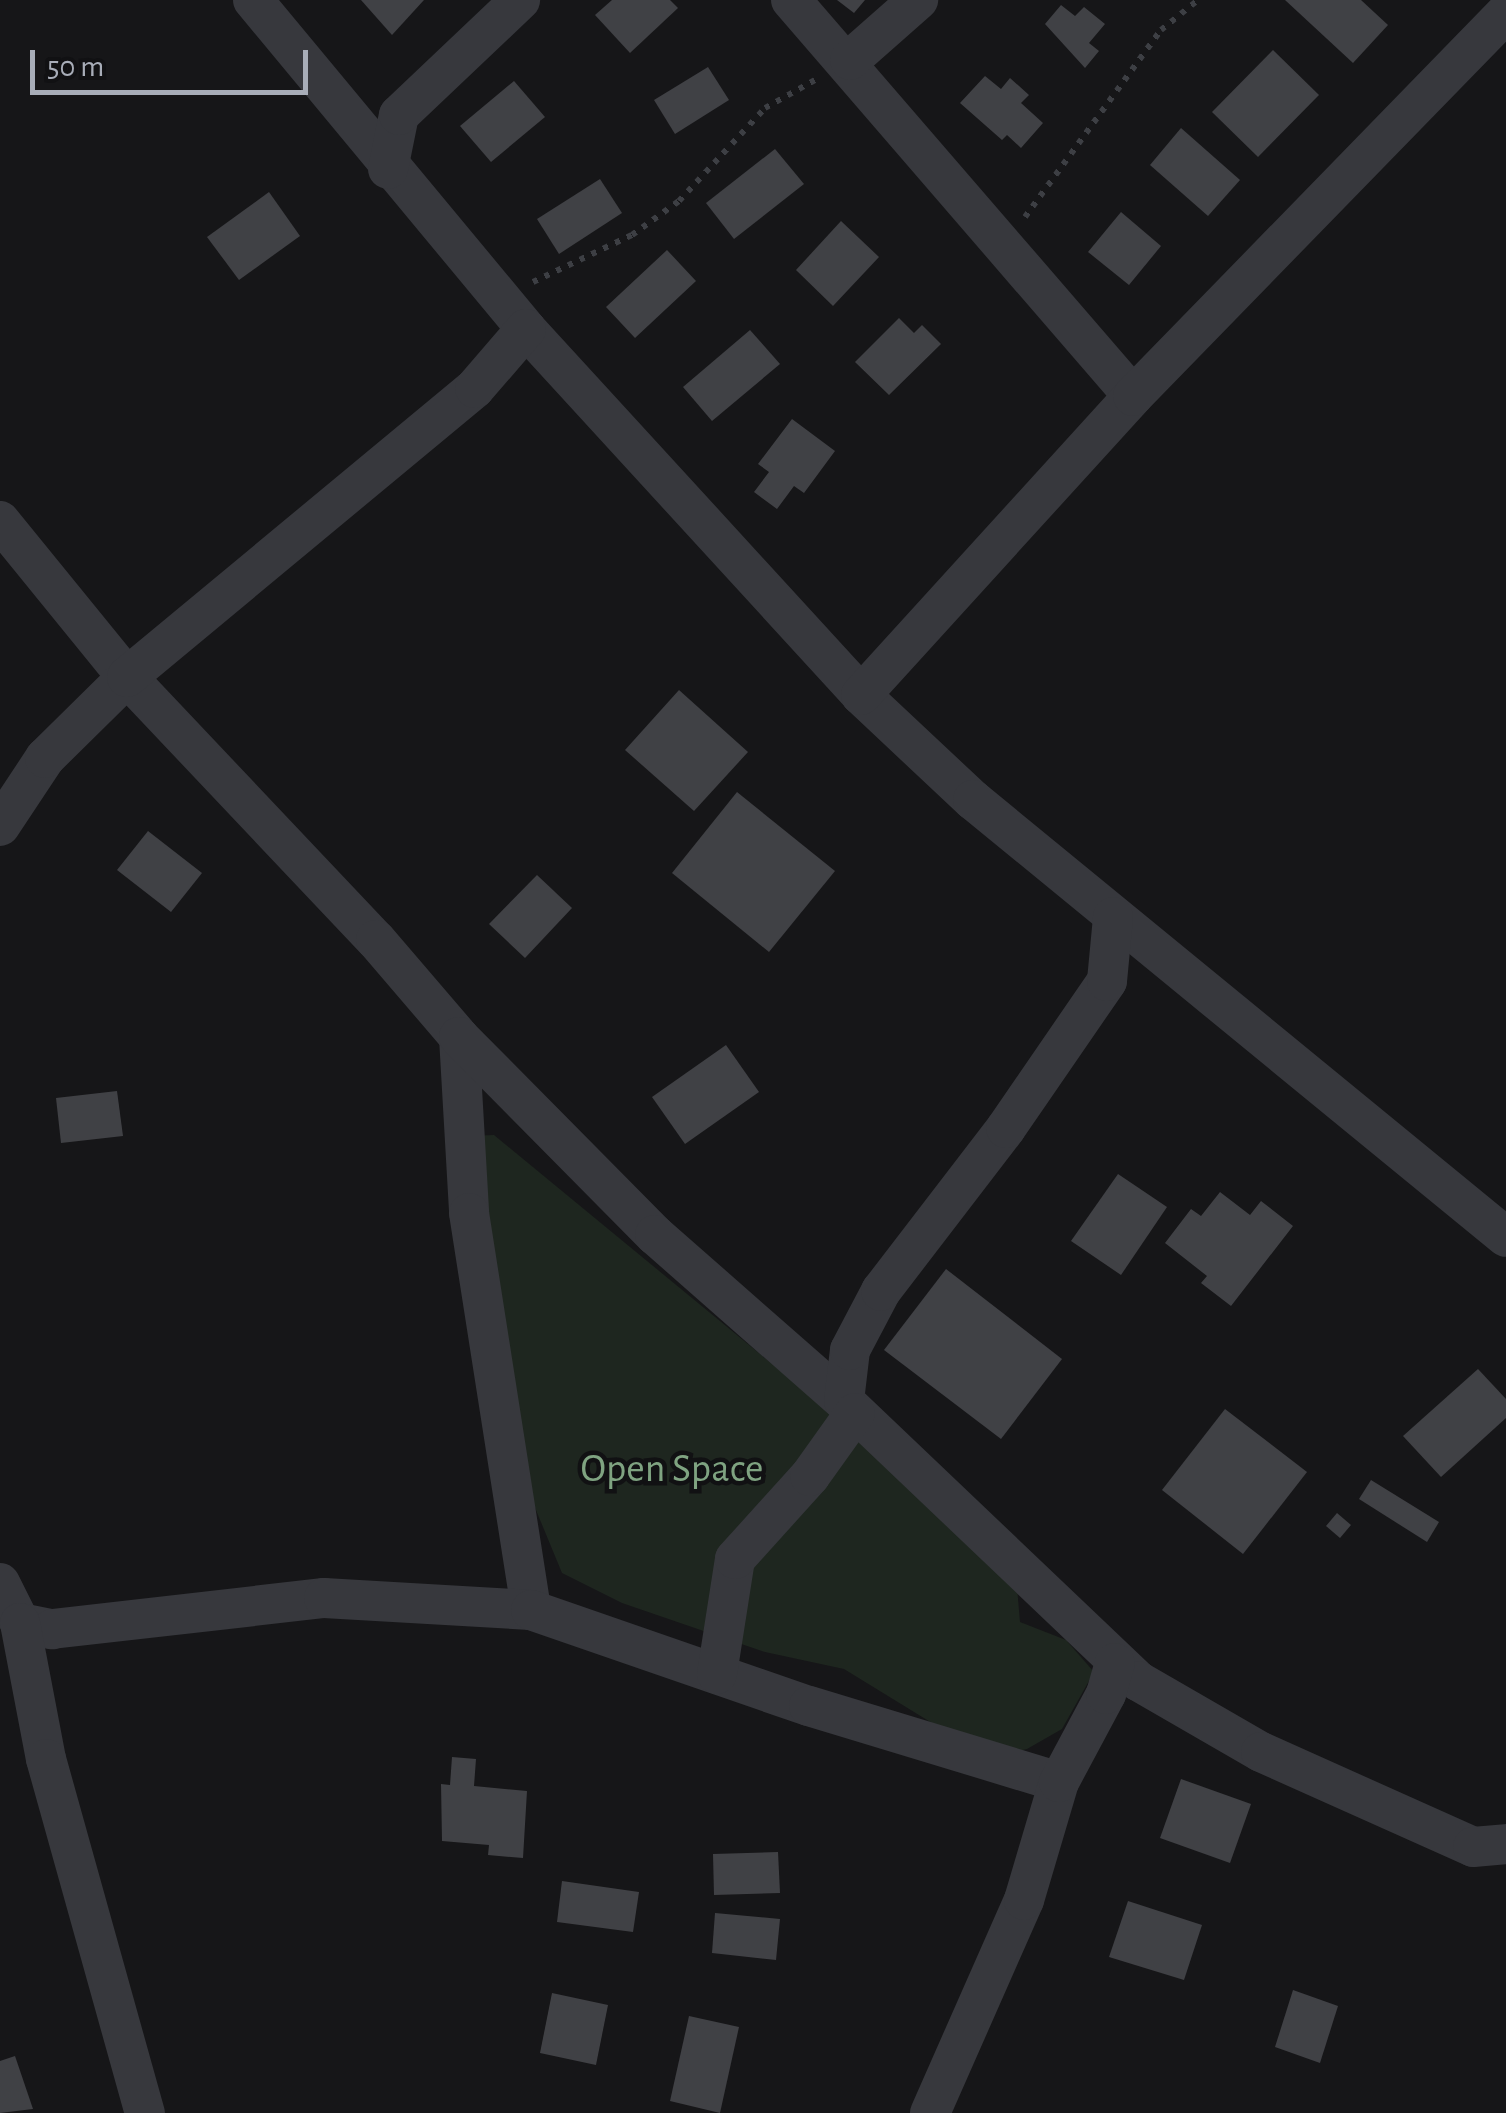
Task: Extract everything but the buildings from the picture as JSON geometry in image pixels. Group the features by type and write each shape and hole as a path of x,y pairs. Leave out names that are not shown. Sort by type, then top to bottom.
{"street":[{"path":"253,0 388,169 518,320 861,696 1113,917 1506,1237"},
{"path":"388,169 399,115 520,0"},
{"path":"792,0 850,60 1133,396"},
{"path":"850,60 918,0"},
{"path":"861,696 1133,396 1506,13"},
{"path":"0,826 46,758 128,678 474,388 518,320"},
{"path":"0,521 128,678 376,940 459,1038 655,1236 850,1407 1114,1663 1261,1752 1473,1847 1506,1844"},
{"path":"717,1674 735,1559 810,1476 850,1407 850,1350 880,1291 1006,1128 1106,981 1113,917"},
{"path":"459,1038 469,1213 531,1610"},
{"path":"0,1583 20,1623 46,1759 145,2113"},
{"path":"20,1623 52,1629 324,1598 531,1610 717,1674 1059,1782"},
{"path":"930,2113 1024,1900 1059,1782 1106,1694 1114,1663"}],"path":[{"path":"1006,248 1161,30 1198,0"},
{"path":"518,320 534,281 632,235 680,201 766,108 850,60"}],"green space":[{"name":"Open Space","path":"494,1135 1015,1564 1020,1622 1066,1640 1094,1672 1062,1729 1027,1749 989,1758 844,1669 765,1652 622,1603 562,1573 507,1440 468,1136"}]}
